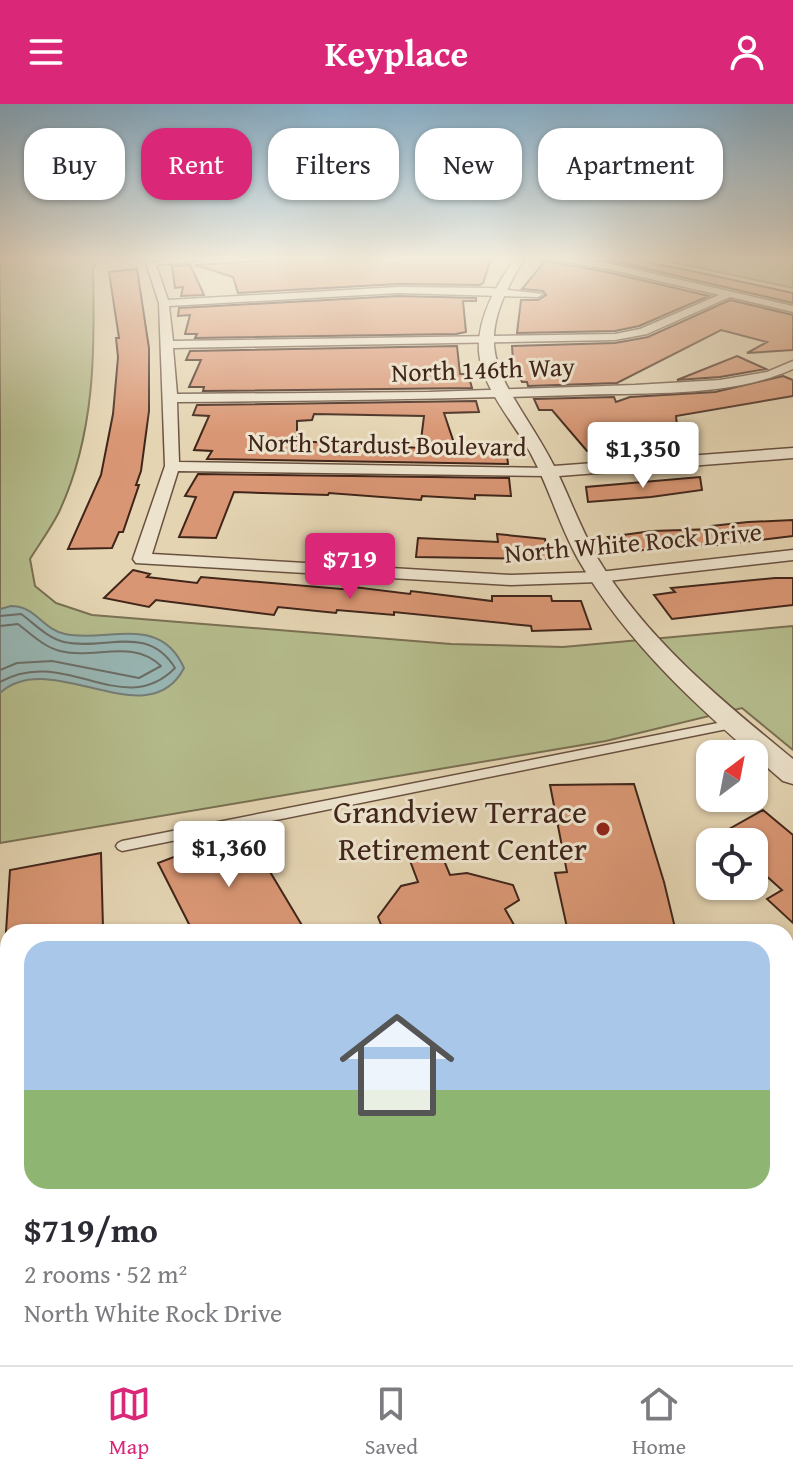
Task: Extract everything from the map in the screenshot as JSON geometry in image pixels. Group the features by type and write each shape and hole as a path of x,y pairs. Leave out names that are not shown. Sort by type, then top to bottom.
{"street":[{"path":"165,316 172,466"},
{"path":"494,316 486,352 492,374 547,472 599,577 637,632 733,724 793,774"},
{"path":"168,345 629,335 683,316"},
{"name":"North 146th Way","path":"171,398 503,394 720,384 770,375 793,365"},
{"name":"North Stardust Boulevard","path":"172,466 547,472 793,453"},
{"name":"North White Rock Drive","path":"172,466 142,559 511,580 599,577 793,555"}],"lane":[{"path":"122,846 733,724"}],"green space":[{"path":"0,316 94,316 90,393 80,453 59,512 30,559 35,586 56,603 92,615 451,644 563,647 793,626 793,750 742,708 606,741 0,843"}],"water":[{"path":"11,606 27,610 50,628 65,634 147,635 174,651 184,668 168,687 147,695 123,694 45,679 21,681 0,693 0,609"}],"building":[{"path":"116,316 144,316 149,348 149,411 141,471 136,485 139,485 123,532 119,532 112,548 68,549 101,475 113,414 118,357 116,338 119,338"},
{"path":"190,316 464,316 466,332 195,338 197,334 185,334"},
{"path":"519,316 663,316 639,326 615,331 517,333"},
{"path":"695,316 793,316 793,350 747,353 767,342 721,330 617,383 528,386 527,382 522,382 513,361 512,346 615,343 648,337"},
{"path":"457,346 460,374 468,374 472,388 203,391 204,387 189,387 201,360 186,360 190,351"},
{"path":"737,356 766,369 677,380"},
{"path":"783,376 793,380 793,396 676,416 679,445 587,451 552,410 539,410 534,399 614,397 616,402 630,397 715,392"},
{"path":"476,401 479,412 444,413 454,443 506,446 508,464 207,459 212,451 194,450 209,416 193,415 197,405","holes":["314,414 424,416 420,448 297,441 297,421 312,420"]},
{"path":"198,474 509,478 511,496 475,495 475,499 422,496 421,500 329,493 234,492 216,538 179,537 196,497 185,496"},
{"path":"700,477 702,490 588,502 586,487"},
{"path":"793,520 793,536 718,545 672,546 622,553 608,537 652,531 714,529 711,526 748,522"},
{"path":"497,534 545,539 549,559 416,557 418,538 498,542"},
{"path":"133,570 150,574 147,577 197,583 201,577 353,590 354,587 410,594 411,591 492,601 492,596 551,596 552,601 581,601 591,629 532,631 531,626 394,612 394,615 337,610 336,613 278,607 274,615 156,600 149,607 104,598"},
{"path":"793,578 793,605 672,619 654,595 675,592 671,588"},
{"name":"Grandview Terrace Retirement Center","path":"634,784 674,924 566,924 555,873 567,872 550,785"},
{"path":"759,812 765,812 793,835 793,923 768,900 782,890 768,878 768,828 731,828"},
{"name":"Grandview Terrace Retirement Center","path":"245,830 301,924 189,924 158,863"},
{"name":"Grandview Terrace Retirement Center","path":"438,846 450,875 467,873 513,885 519,900 505,909 513,924 381,924 378,917 401,886 418,882 406,850"},
{"path":"101,853 103,924 7,924 10,870"}],"place":[{"name":"Grandview Terrace Retirement Center","path":"603,829"}]}
